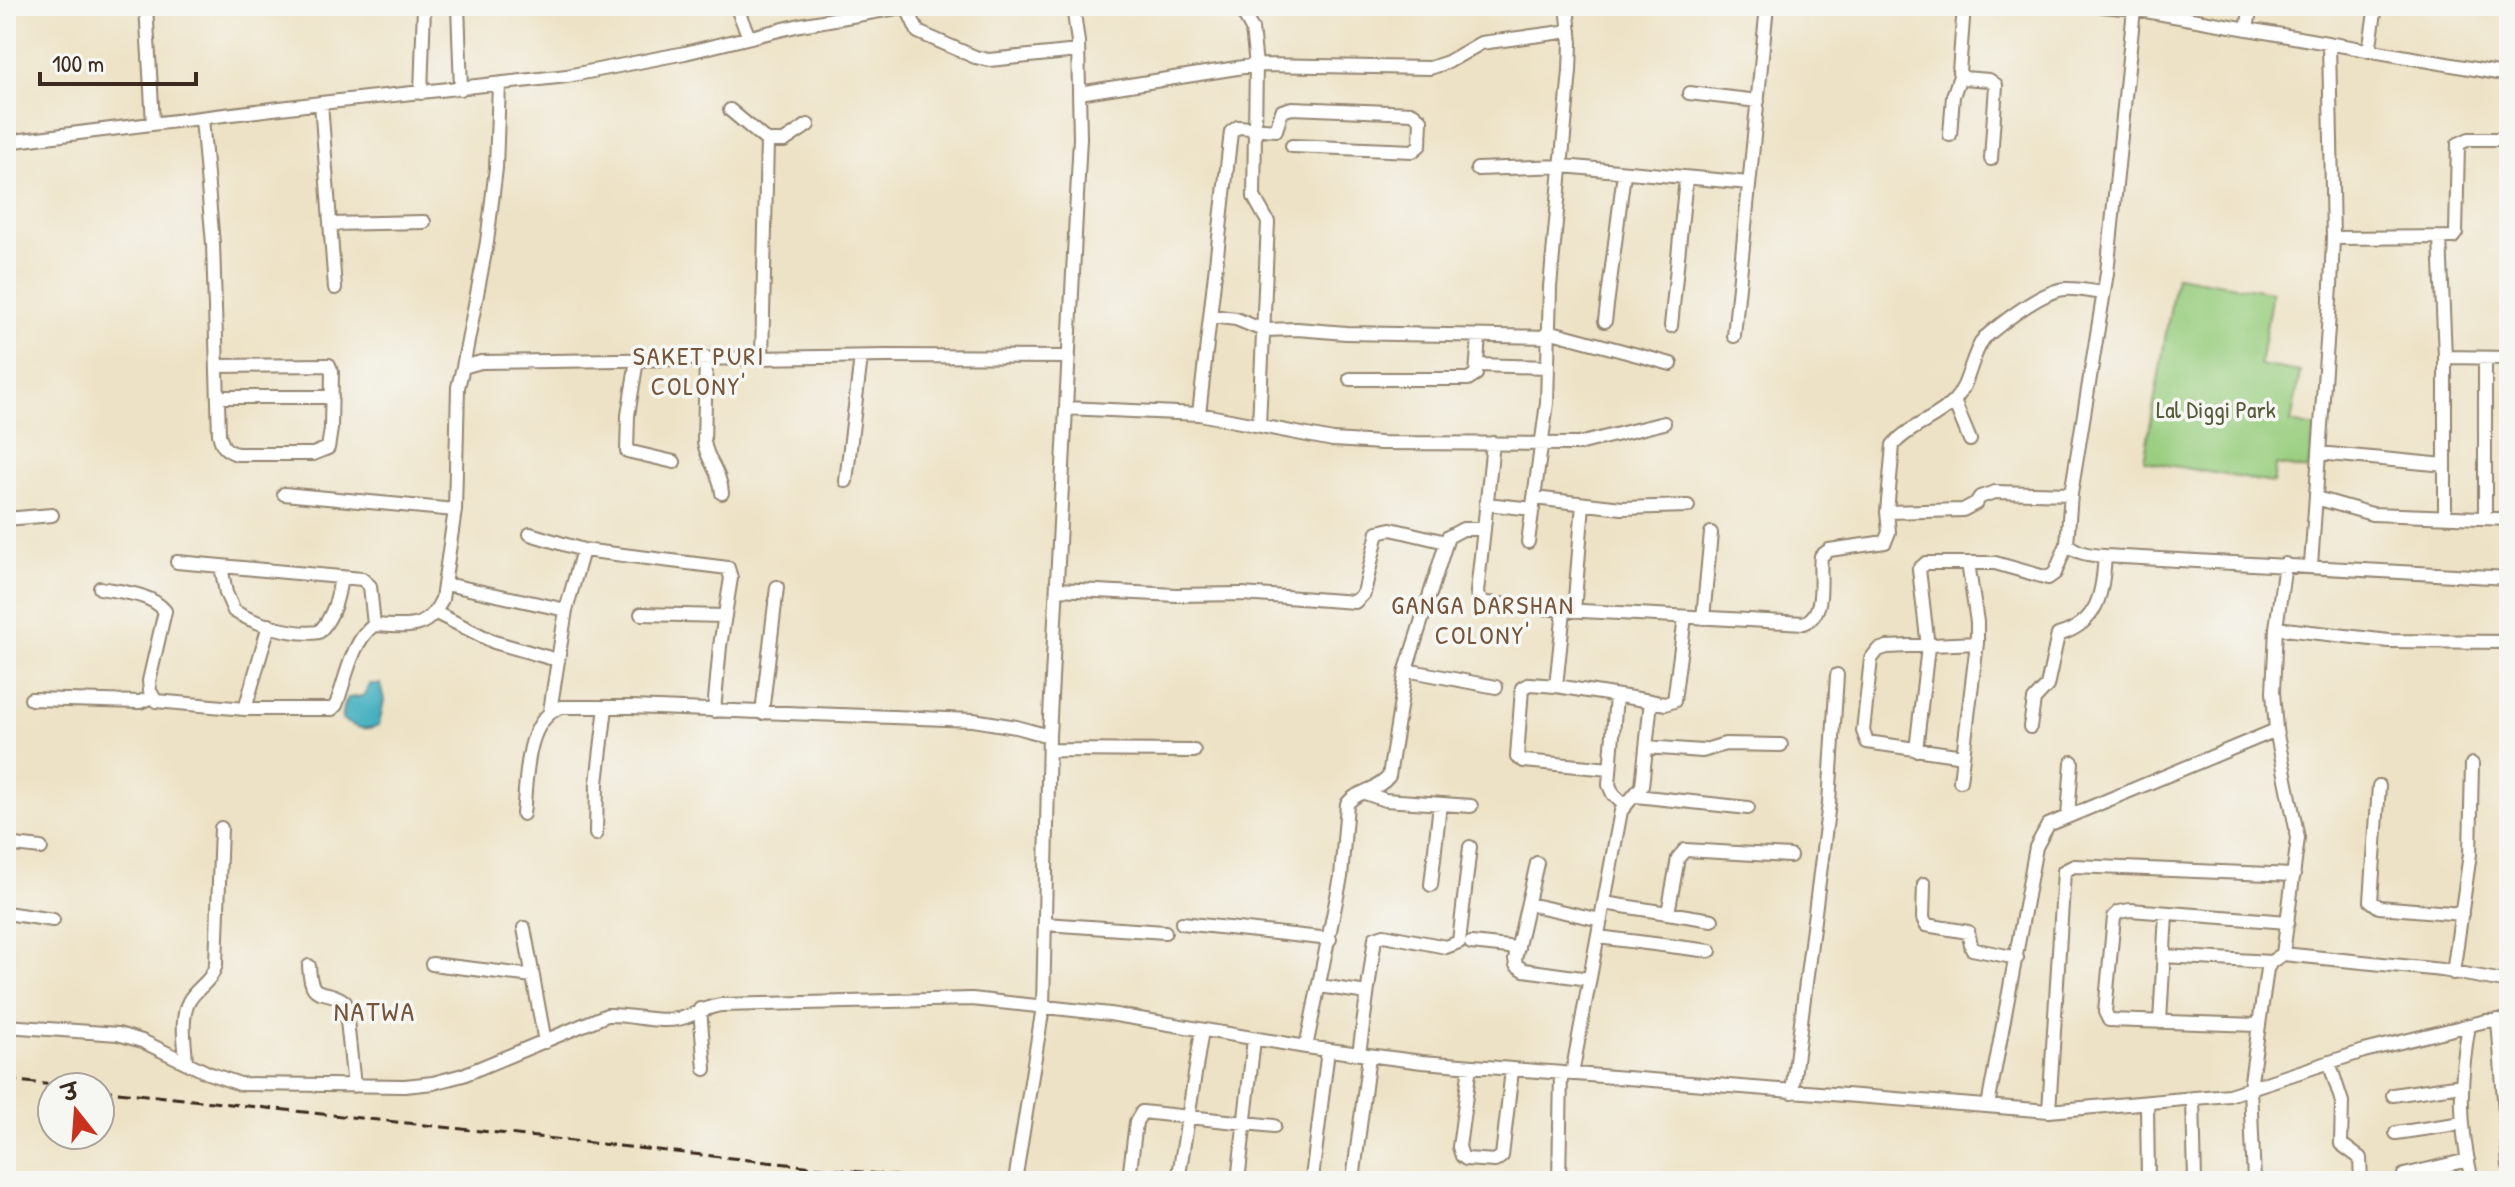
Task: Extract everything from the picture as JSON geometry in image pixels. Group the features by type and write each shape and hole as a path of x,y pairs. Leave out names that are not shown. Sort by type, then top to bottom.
{"street":[{"path":"146,6 153,123"},
{"path":"421,93 424,6"},
{"path":"458,6 461,89"},
{"path":"736,6 749,37"},
{"path":"6,142 461,89 637,64 749,37 907,6 918,32 975,57 1007,60 1078,51"},
{"path":"1015,1181 1043,1007 1049,743 1080,153 1078,51 1073,6"},
{"path":"1239,6 1252,29 1256,65 1254,197 1268,222 1259,425"},
{"path":"1528,542 1542,444 1550,287 1570,71 1567,6"},
{"path":"1734,336 1767,6"},
{"path":"1950,135 1953,96 1960,76 1958,67 1964,6"},
{"path":"2102,6 2192,12 2247,29 2509,75"},
{"path":"2247,29 2251,6"},
{"path":"2369,51 2374,7"},
{"path":"1916,750 1928,647 1919,569 1926,563 1995,563 2048,578 2055,573 2067,544 2071,494 2104,293 2134,9"},
{"path":"1079,93 1256,65 1430,68 1448,62 1481,43 1570,31"},
{"path":"2311,565 2333,238 2329,44"},
{"path":"1960,76 1989,80 1996,85 1991,159"},
{"path":"374,625 421,624 436,613 446,584 455,510 458,387 487,242 494,183 499,84"},
{"path":"1689,93 1758,101"},
{"path":"321,103 335,288"},
{"path":"1199,414 1231,132 1238,127 1276,130 1282,111 1292,108 1413,113 1421,120 1420,145 1413,151 1292,146"},
{"path":"730,110 767,141 784,141 808,125"},
{"path":"202,118 213,233 217,366 218,397 221,445 237,454 313,454 328,448 332,397 329,365 217,366"},
{"path":"2333,238 2453,237 2456,233 2458,144 2469,139 2509,139"},
{"path":"762,358 767,141"},
{"path":"1477,169 1563,166 1749,183"},
{"path":"1605,321 1624,173"},
{"path":"1671,326 1686,178"},
{"path":"330,224 424,222"},
{"path":"2440,238 2445,357 2445,517"},
{"path":"1493,443 1477,592 1481,601 1569,610 1804,623 1811,620 1819,607 1821,556 1829,550 1885,542 1889,532 1887,512 1893,445 1954,401 1963,388 1977,347 1991,332 2056,292 2065,289 2104,293"},
{"path":"1211,316 1236,319 1263,330 1479,336 1548,334 1671,364"},
{"path":"1350,379 1468,379 1476,374 1479,336"},
{"path":"846,481 861,357"},
{"path":"463,367 481,362 706,358 1069,357"},
{"path":"2445,357 2509,358"},
{"path":"706,358 704,442 706,453 721,481 722,493"},
{"path":"2485,358 2485,518"},
{"path":"637,360 628,415 627,451 674,462"},
{"path":"1477,365 1548,367"},
{"path":"218,397 332,397"},
{"path":"1954,401 1970,440"},
{"path":"1066,408 1172,410 1359,443 1590,443 1664,423"},
{"path":"2319,453 2445,465"},
{"path":"1887,512 1963,510 1980,497 1995,492 2071,494"},
{"path":"284,494 455,510"},
{"path":"2316,498 2372,514 2509,519"},
{"path":"1486,504 1583,504 1622,508 1688,506"},
{"path":"1556,686 1583,504"},
{"path":"6,519 52,515"},
{"path":"1058,589 1176,595 1242,594 1355,602 1364,593 1376,537 1383,528 1446,542"},
{"path":"1306,1047 1341,877 1345,811 1350,799 1377,789 1389,776 1406,670 1448,537 1458,530 1484,529"},
{"path":"1703,618 1711,533"},
{"path":"530,534 583,550 728,568 731,578 714,711"},
{"path":"2067,544 2085,554 2105,556 2509,578"},
{"path":"523,814 537,727 550,711 566,610 583,550"},
{"path":"2030,727 2034,700 2047,686 2058,635 2078,628 2098,602 2105,556"},
{"path":"152,697 163,703 245,709 332,709 339,698 358,644 374,625 368,581 177,562"},
{"path":"1960,781 1977,643 1968,563"},
{"path":"2283,954 2298,838 2276,730 2273,692 2276,628 2285,564"},
{"path":"221,566 230,606 234,611 269,625 296,631 319,632 337,601 341,577"},
{"path":"446,584 566,610"},
{"path":"762,713 777,587"},
{"path":"100,588 144,597 165,611 149,681 152,697"},
{"path":"436,613 494,642 550,658"},
{"path":"641,614 724,616"},
{"path":"1610,769 1524,761 1517,757 1522,688 1530,684 1556,686 1665,704 1674,701 1685,617"},
{"path":"245,709 269,625"},
{"path":"2276,628 2389,641 2509,642"},
{"path":"1963,756 1873,744 1864,738 1871,659 1878,650 1887,647 1977,643"},
{"path":"1406,670 1496,687"},
{"path":"1792,1092 1829,803 1837,675"},
{"path":"1616,696 1611,791 1624,805"},
{"path":"31,699 140,702 152,697"},
{"path":"1559,1181 1566,1074 1598,937 1621,811 1642,786 1651,701"},
{"path":"550,711 561,707 606,707 973,720 1016,727 1049,743 1194,751"},
{"path":"596,834 597,783 606,707"},
{"path":"1988,1106 2036,847 2048,825 2276,730"},
{"path":"1646,747 1702,751 1725,744 1781,745"},
{"path":"2068,816 2072,762"},
{"path":"2453,973 2470,854 2472,764"},
{"path":"2379,786 2371,901 2379,907 2462,914"},
{"path":"1365,793 1385,800 1471,806"},
{"path":"1636,796 1748,808"},
{"path":"1431,885 1440,804"},
{"path":"186,1061 185,1021 189,1002 209,980 216,964 221,828"},
{"path":"6,844 41,848"},
{"path":"1357,1181 1353,1180 1367,993 1375,938 1384,935 1446,947 1459,942 1470,847"},
{"path":"1668,913 1678,858 1685,850 1790,856"},
{"path":"1537,863 1515,959 1519,968 1589,979"},
{"path":"2049,1111 2064,871 2074,866 2294,875"},
{"path":"1924,884 1923,918 1926,925 1968,932 1972,949 2017,958"},
{"path":"1604,903 1712,920"},
{"path":"1528,904 1601,920"},
{"path":"2258,1025 2109,1020 2105,1012 2114,917 2119,912 2130,910 2288,922"},
{"path":"6,913 53,920"},
{"path":"2160,1022 2166,913"},
{"path":"1182,923 1330,939"},
{"path":"1045,924 1165,932"},
{"path":"524,928 545,1042"},
{"path":"1598,937 1710,951"},
{"path":"1471,943 1518,948"},
{"path":"2254,1181 2250,1088 2267,969 2271,962 2283,954 2509,982"},
{"path":"2163,956 2271,962"},
{"path":"432,964 533,976"},
{"path":"309,966 312,988 316,993 345,1002 354,1086"},
{"path":"1320,986 1367,993"},
{"path":"6,1026 118,1034 142,1041 240,1084 354,1086 433,1083 463,1075 607,1015 679,1019 700,1009 721,1005 972,999 1110,1014 1364,1055 1512,1070 2049,1111 2229,1095 2329,1062 2469,1025 2504,1020 2509,1166"},
{"path":"700,1009 705,1069"},
{"path":"2469,1025 2461,1085 2472,1181"},
{"path":"1178,1181 1202,1030"},
{"path":"1238,1181 1254,1039"},
{"path":"1312,1178 1328,1050"},
{"path":"2329,1062 2342,1102 2341,1144 2360,1158 2361,1181"},
{"path":"1470,1066 1459,1147 1466,1159 1495,1161 1502,1156 1512,1070"},
{"path":"2393,1095 2461,1085"},
{"path":"2193,1098 2195,1181"},
{"path":"2147,1103 2148,1181"},
{"path":"1129,1179 1138,1115 1149,1111 1274,1126"},
{"path":"2396,1133 2463,1123"},
{"path":"2404,1175 2468,1160"}],"green space":[{"name":"Lal Diggi Park","path":"2176,276 2272,292 2260,365 2300,372 2291,423 2315,428 2308,470 2276,465 2273,483 2144,461"}],"water":[{"path":"370,684 380,684 384,700 379,725 360,728 342,720 348,698 363,696"}],"railway":[{"path":"6,1080 36,1083"},
{"path":"116,1092 944,1181"}],"district":[{"name":"SAKET PURI COLONY'","path":"699,370"},
{"name":"GANGA DARSHAN COLONY'","path":"1483,619"},
{"name":"NATWA","path":"375,1011"}]}
